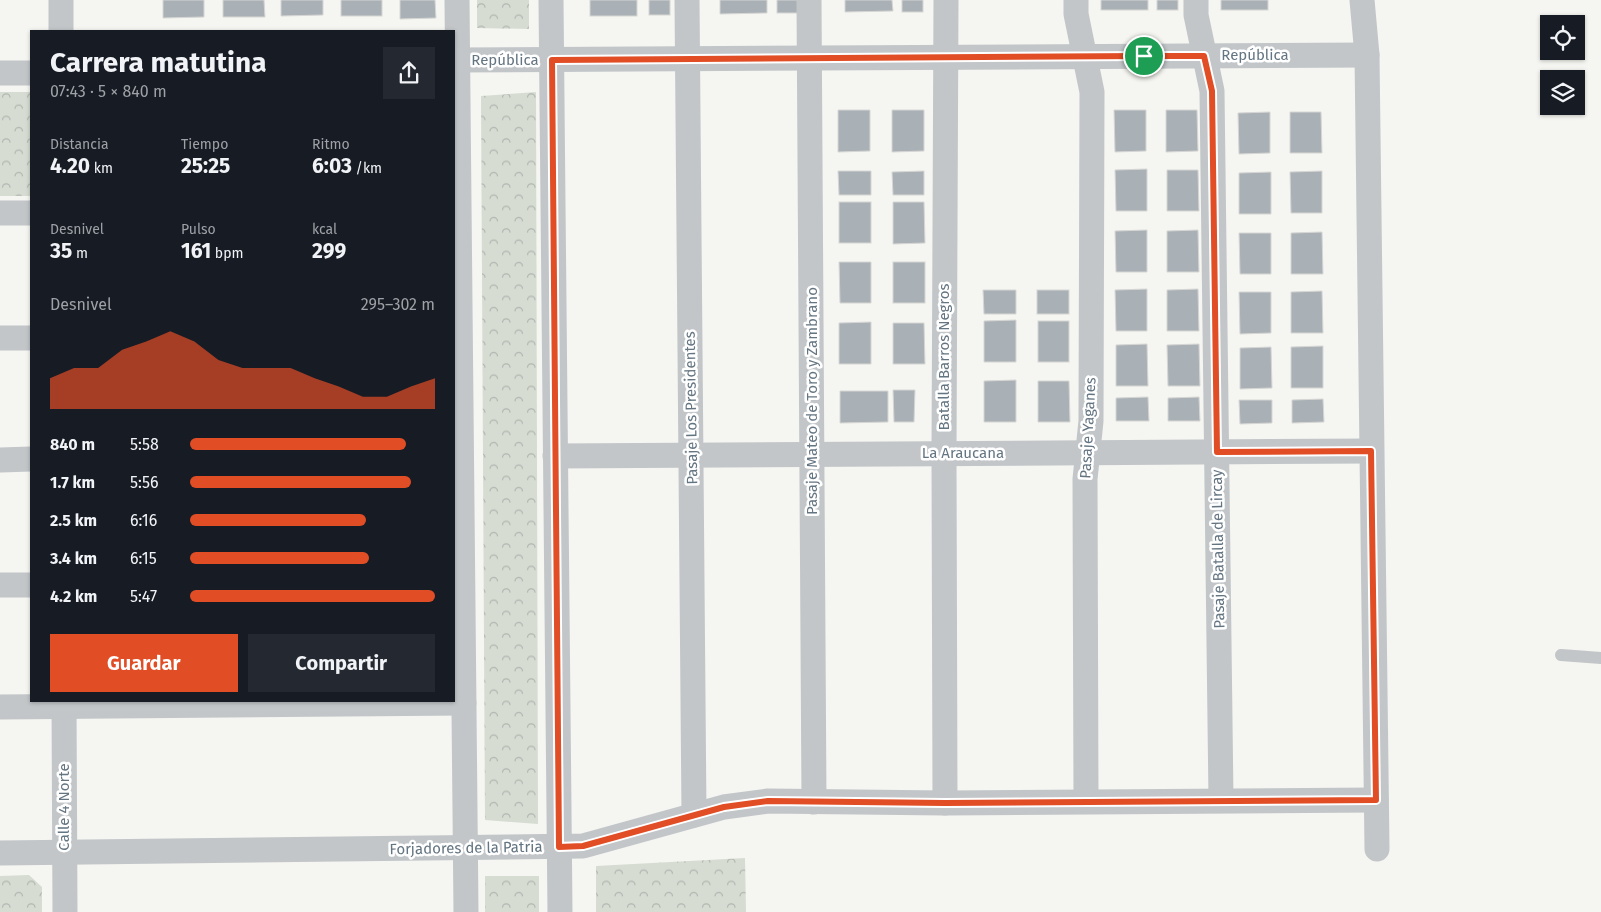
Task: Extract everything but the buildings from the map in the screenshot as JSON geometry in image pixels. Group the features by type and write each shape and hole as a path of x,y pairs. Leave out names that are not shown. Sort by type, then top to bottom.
{"street":[{"path":"61,0 61,30"},
{"path":"457,0 458,581 464,704 466,912"},
{"path":"551,0 560,912"},
{"name":"Pasaje Los Presidentes","path":"687,0 694,815"},
{"name":"Pasaje Mateo de Toro y Zambrano","path":"810,0 814,802"},
{"name":"Batalla Barros Negros","path":"945,803 946,0"},
{"name":"Pasaje Yaganes","path":"1076,0 1076,14 1092,92 1091,421 1085,479 1086,801"},
{"name":"Pasaje Batalla de Lircay","path":"1196,0 1196,15 1212,91 1221,800"},
{"path":"1362,0 1367,55 1377,849"},
{"name":"República","path":"456,60 1367,55"},
{"path":"0,73 30,73"},
{"path":"0,213 30,213"},
{"path":"0,338 30,338"},
{"name":"La Araucana","path":"556,456 1371,451"},
{"path":"0,460 30,460"},
{"path":"0,585 30,585"},
{"path":"0,707 64,704 464,704"},
{"name":"Calle 4 Norte","path":"64,704 65,912"},
{"name":"Forjadores de la Patria","path":"0,853 583,846 694,815 747,803 1376,800"}],"lane":[{"path":"1561,654 1601,658"}],"green space":[{"path":"477,0 529,0 529,29 477,28"},
{"path":"0,92 30,92 30,196 0,196"},
{"path":"536,92 538,824 485,820 481,96"},
{"path":"745,858 746,912 596,912 596,866"},
{"path":"29,875 42,887 42,912 0,912 0,876"},
{"path":"485,876 539,876 539,912 485,912"}],"route":[{"path":"1144,56 1204,56 1212,91 1217,452 1371,451 1376,800 945,803 768,801 724,807 583,846 559,847 552,60 1144,56"}]}
